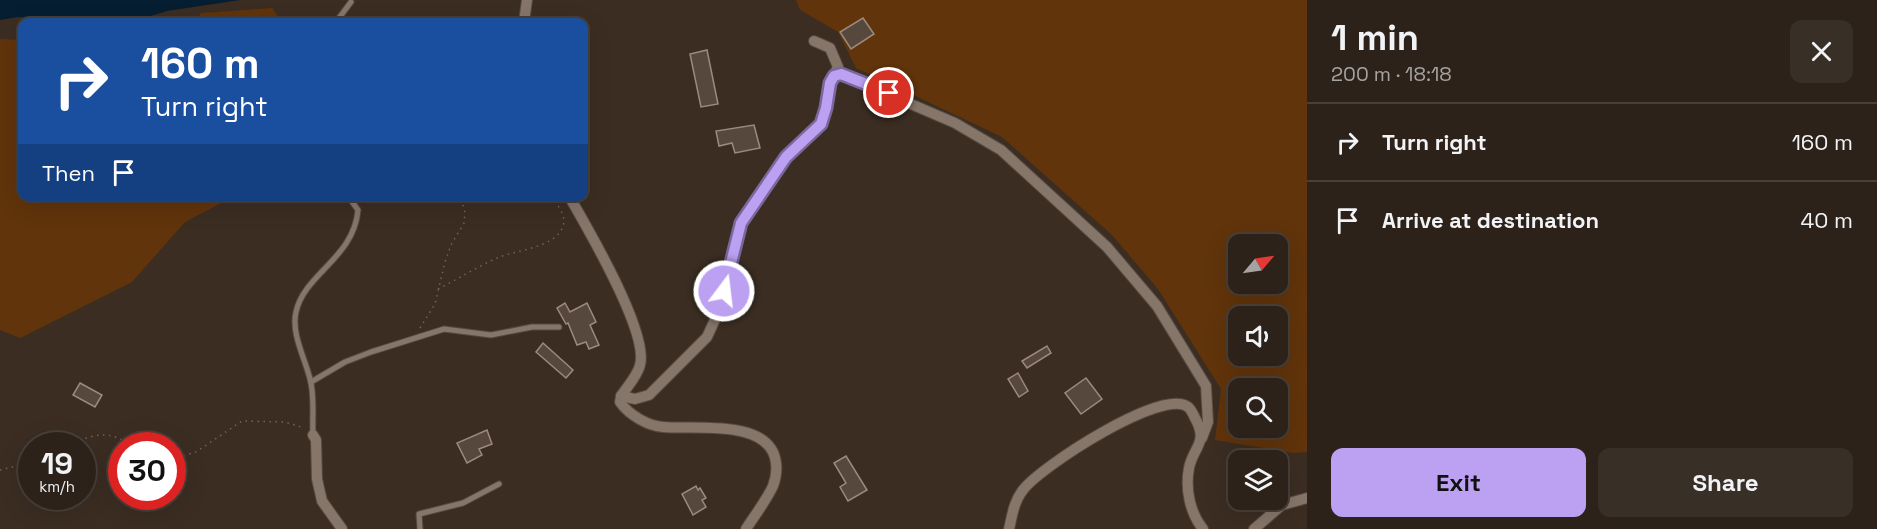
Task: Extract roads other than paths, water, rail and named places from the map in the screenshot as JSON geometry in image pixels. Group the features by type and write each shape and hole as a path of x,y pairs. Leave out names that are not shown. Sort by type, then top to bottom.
{"street":[{"path":"525,18 527,0"},
{"path":"621,396 635,399 649,395 706,337 718,313 741,223 786,157 821,124 830,83 838,67 830,48 814,40"},
{"path":"834,76 841,74 925,109 956,123 1001,150 1107,247 1157,306 1206,386 1208,422 1190,465 1187,481 1192,511 1203,529"},
{"path":"572,201 594,240 635,331 640,365 621,396 620,402 625,410 661,427 709,426 750,434 764,440 775,452 777,471 773,485 746,529"},
{"path":"1009,529 1014,507 1022,491 1033,480 1072,450 1134,416 1168,402 1181,403 1190,408 1199,425 1202,438"},
{"path":"313,435 316,440 317,479 322,501 342,529"},
{"path":"1254,529 1282,505 1307,498"}],"lane":[{"path":"339,18 351,2"},
{"path":"313,435 311,381 296,332 296,311 305,292 343,251 355,225 358,210 352,201"},
{"path":"311,381 345,362 444,329 491,335 532,327 559,327"},
{"path":"420,529 420,514 455,506 499,484"}],"water":[{"path":"0,0 240,0 167,11 143,18 18,17 0,20"}]}
